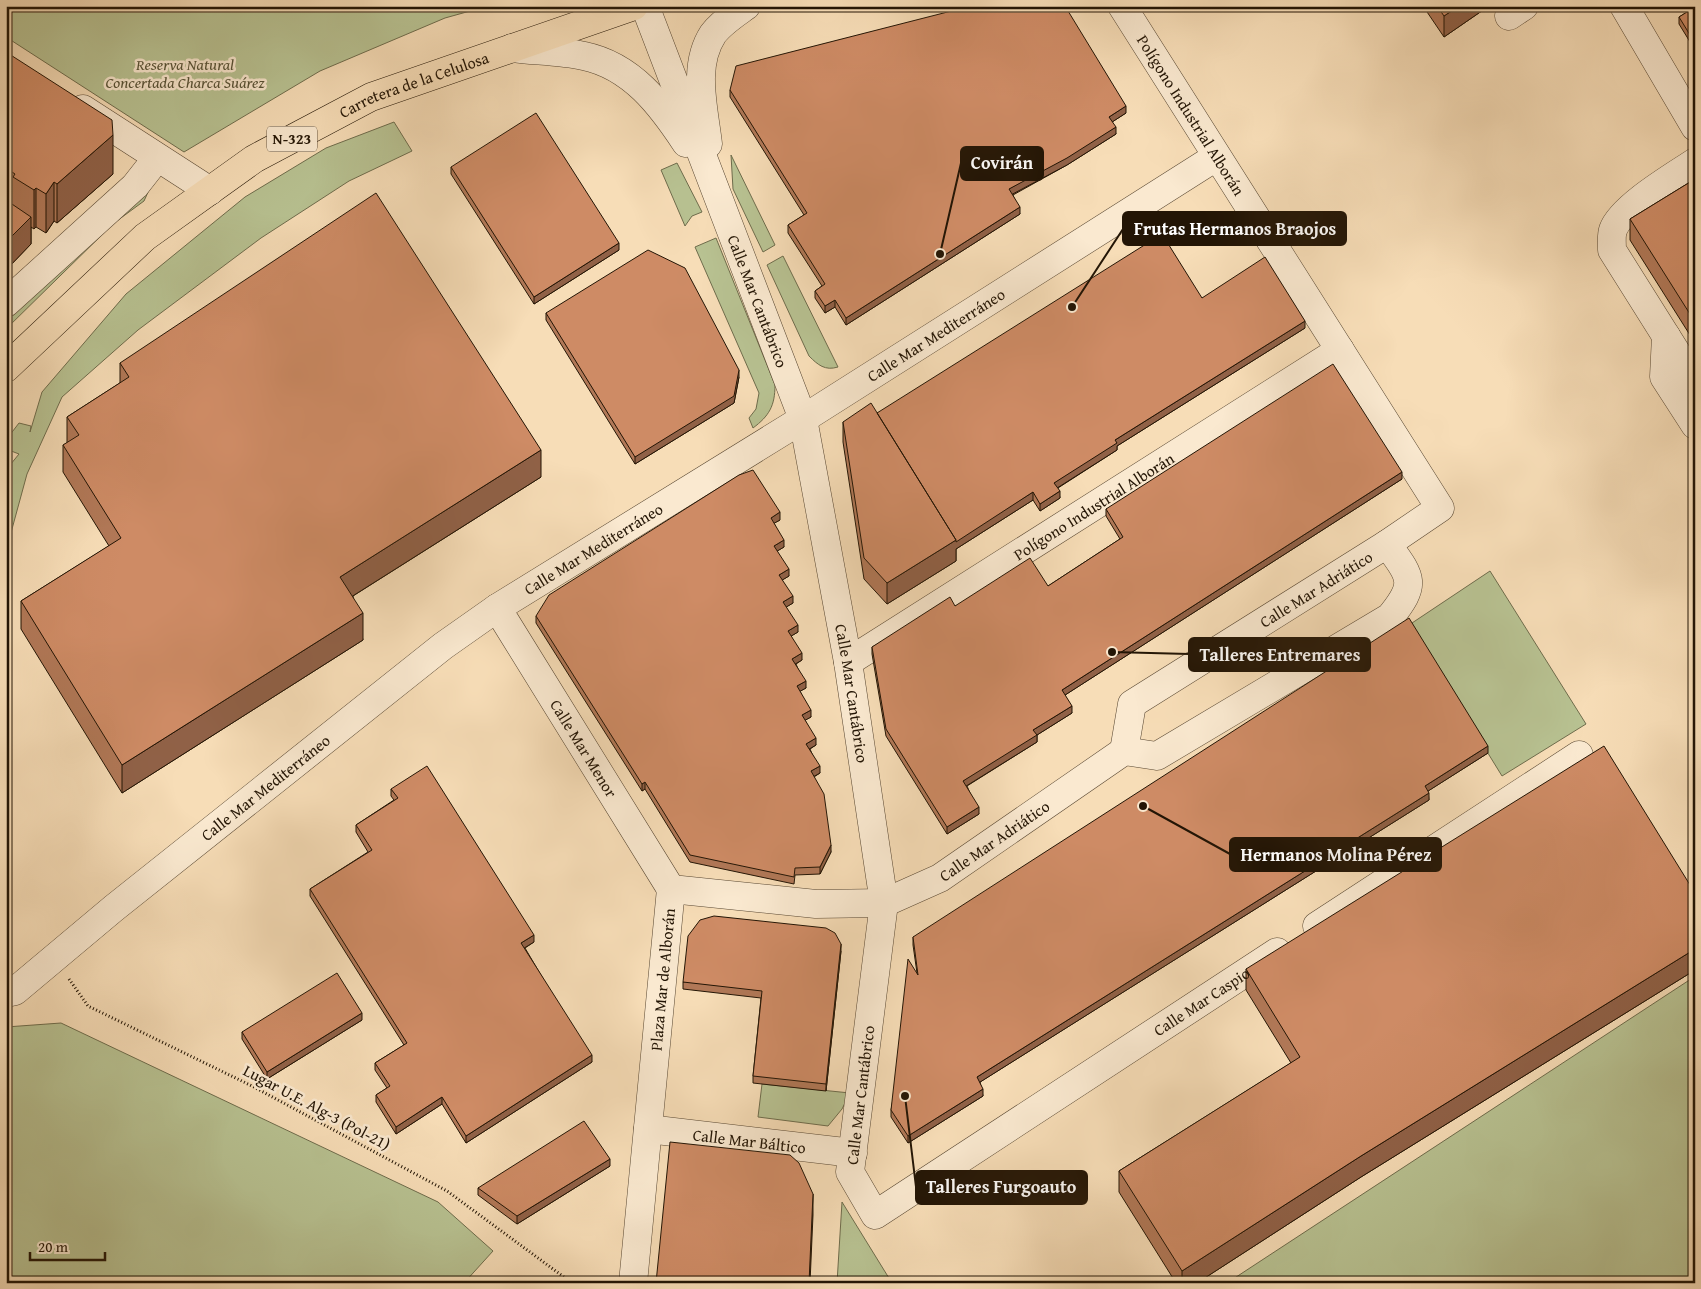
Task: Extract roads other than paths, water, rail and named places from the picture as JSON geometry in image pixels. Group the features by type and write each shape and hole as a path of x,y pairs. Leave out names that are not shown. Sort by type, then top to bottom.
{"highway":[{"name":"Carretera de la Celulosa","path":"6,368 145,237 254,159 371,97 634,6"}],"street":[{"name":"Calle Mar Cantábrico","path":"645,6 803,419 848,662 884,903 850,1172 874,1215"},
{"name":"Calle Mar Cantábrico","path":"712,183 700,72 704,53 714,33 746,6"},
{"name":"Polígono Industrial Alborán","path":"1122,6 1440,508 1387,544"},
{"path":"1624,6 1695,127"},
{"name":"Calle Mar Cantábrico","path":"512,48 585,56 633,78 656,101 712,183"},
{"path":"64,97 210,191"},
{"name":"Calle Mar Mediterráneo","path":"6,993 15,991 114,908 436,652 496,608 803,419 1216,157"},
{"path":"6,303 135,186 156,158"},
{"path":"1695,162 1644,197 1623,215 1613,230 1612,250 1695,382"},
{"path":"1666,336 1664,377 1695,425"},
{"name":"Polígono Industrial Alborán","path":"848,662 1340,350"},
{"name":"Calle Mar Adriático","path":"884,903 940,878 1124,751 1157,756 1390,617 1405,599 1408,580 1406,571 1387,544 1132,704 1124,751"},
{"name":"Calle Mar Menor","path":"496,608 671,890"},
{"name":"Calle Mar Caspio","path":"874,1215 1579,755"},
{"name":"Plaza Mar de Alborán","path":"633,1283 671,890 816,904 884,903"},
{"name":"Calle Mar Báltico","path":"648,1129 853,1154"}],"place":[{"name":"Covirán","path":"940,254"},
{"name":"Frutas Hermanos Braojos","path":"1072,307"},
{"name":"Talleres Entremares","path":"1112,652"},
{"name":"Hermanos Molina Pérez","path":"1143,806"},
{"name":"Talleres Furgoauto","path":"905,1096"}],"park label":[{"name":"Reserva Natural Concertada Charca Suárez","path":"185,73"}]}
